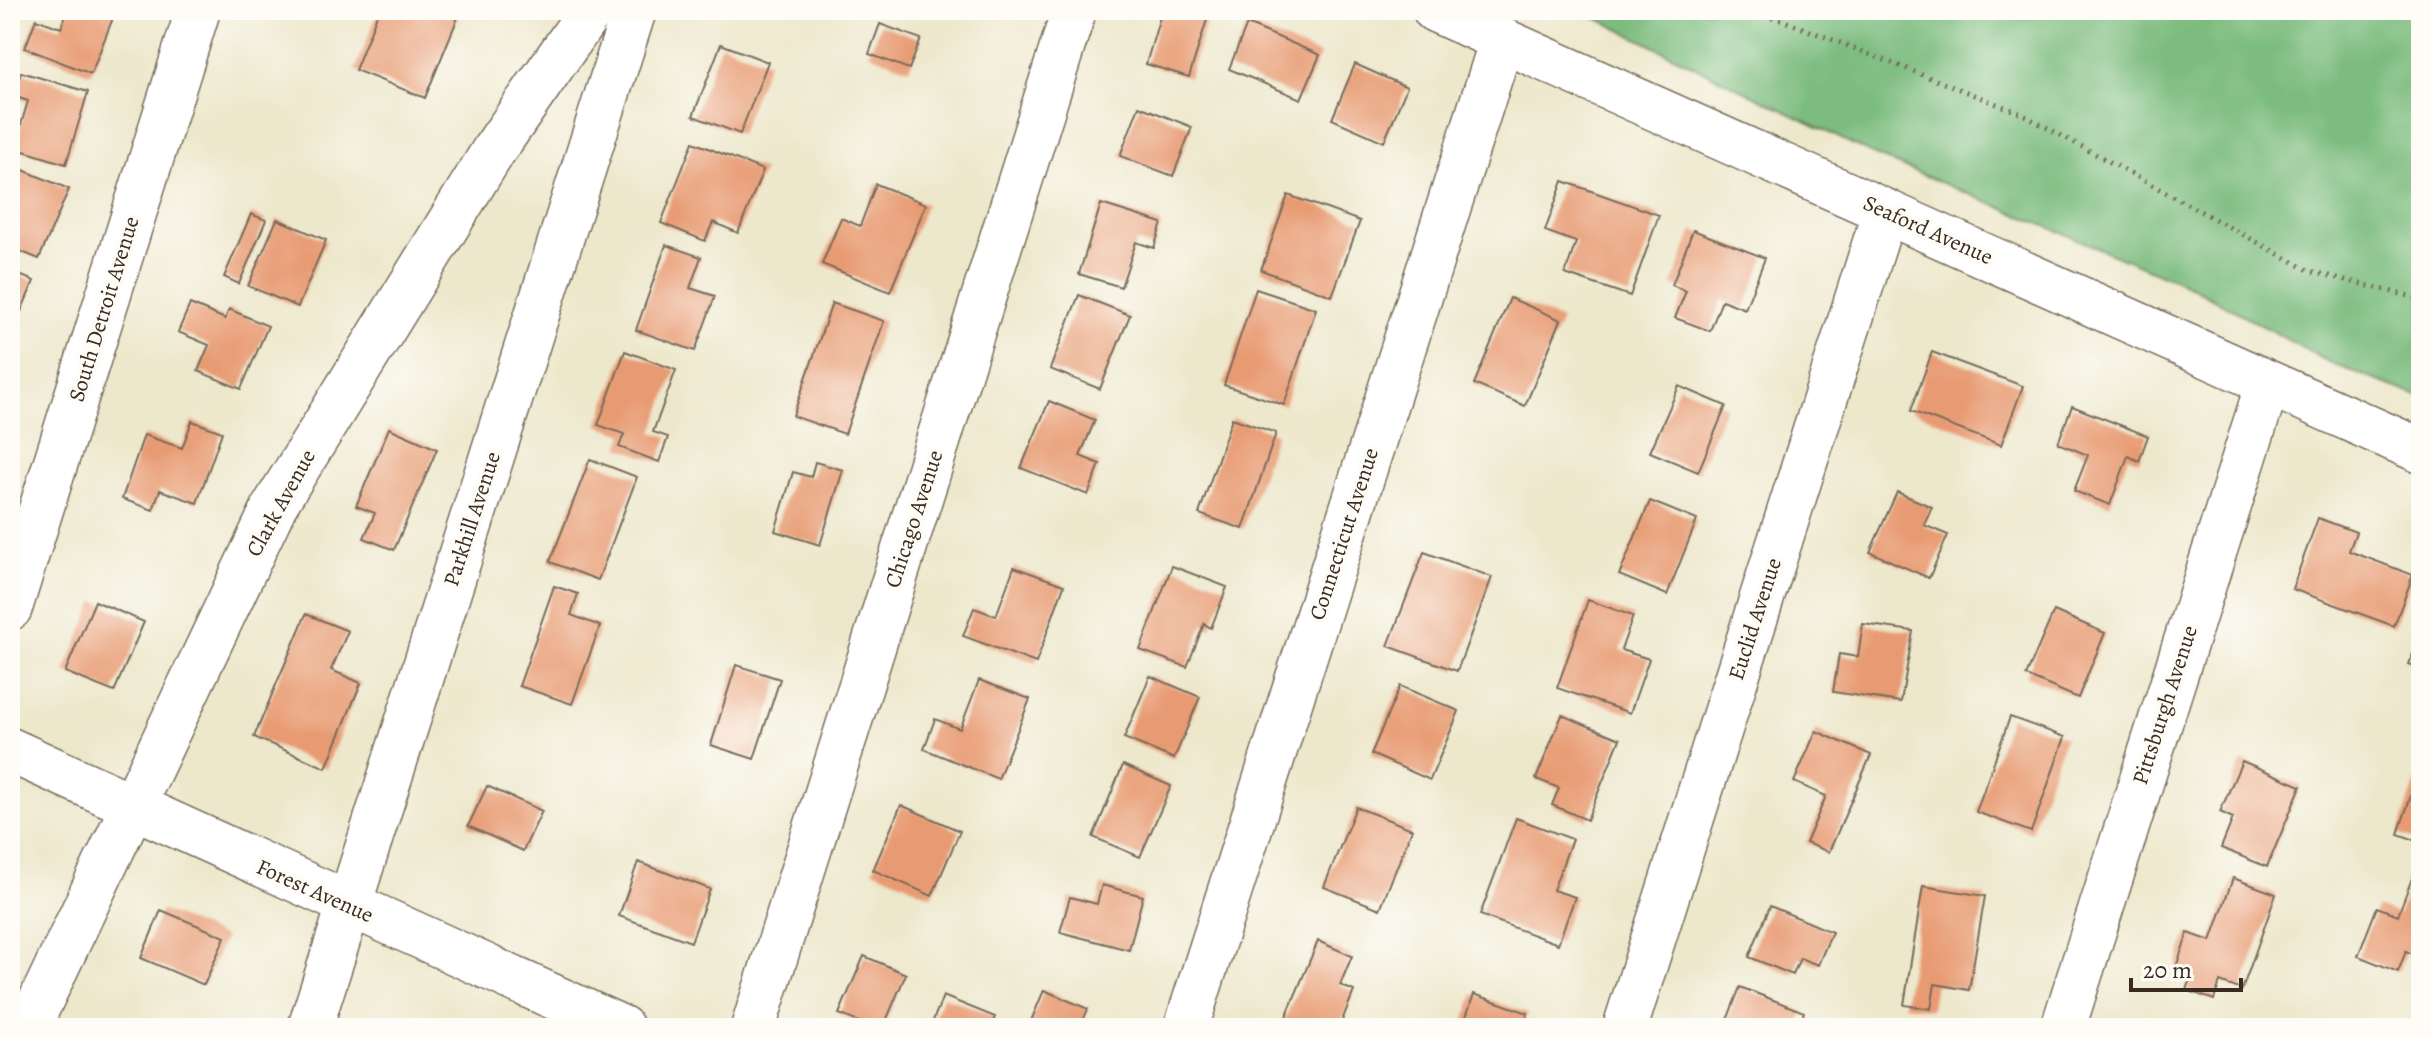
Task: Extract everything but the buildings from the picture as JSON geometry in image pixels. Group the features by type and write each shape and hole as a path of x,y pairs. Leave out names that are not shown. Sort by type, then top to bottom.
{"street":[{"name":"South Detroit Avenue","path":"10,608 198,10"},
{"name":"Clark Avenue","path":"28,1028 275,505 494,150 591,10"},
{"name":"Parkhill Avenue","path":"310,1028 634,10"},
{"name":"Chicago Avenue","path":"753,1028 1074,10"},
{"name":"Seaford Avenue","path":"1435,10 2421,451"},
{"name":"Connecticut Avenue","path":"1186,1028 1502,40"},
{"name":"Euclid Avenue","path":"1625,1028 1885,211"},
{"name":"Pittsburgh Avenue","path":"2063,1028 2268,383"},
{"name":"Forest Avenue","path":"10,750 622,1028"}],"path":[{"path":"1732,10 1782,20 2020,113 2310,271 2421,299"}],"green space":[{"path":"1580,10 2421,10 2421,397 2330,363 2192,287 1870,153"}]}
